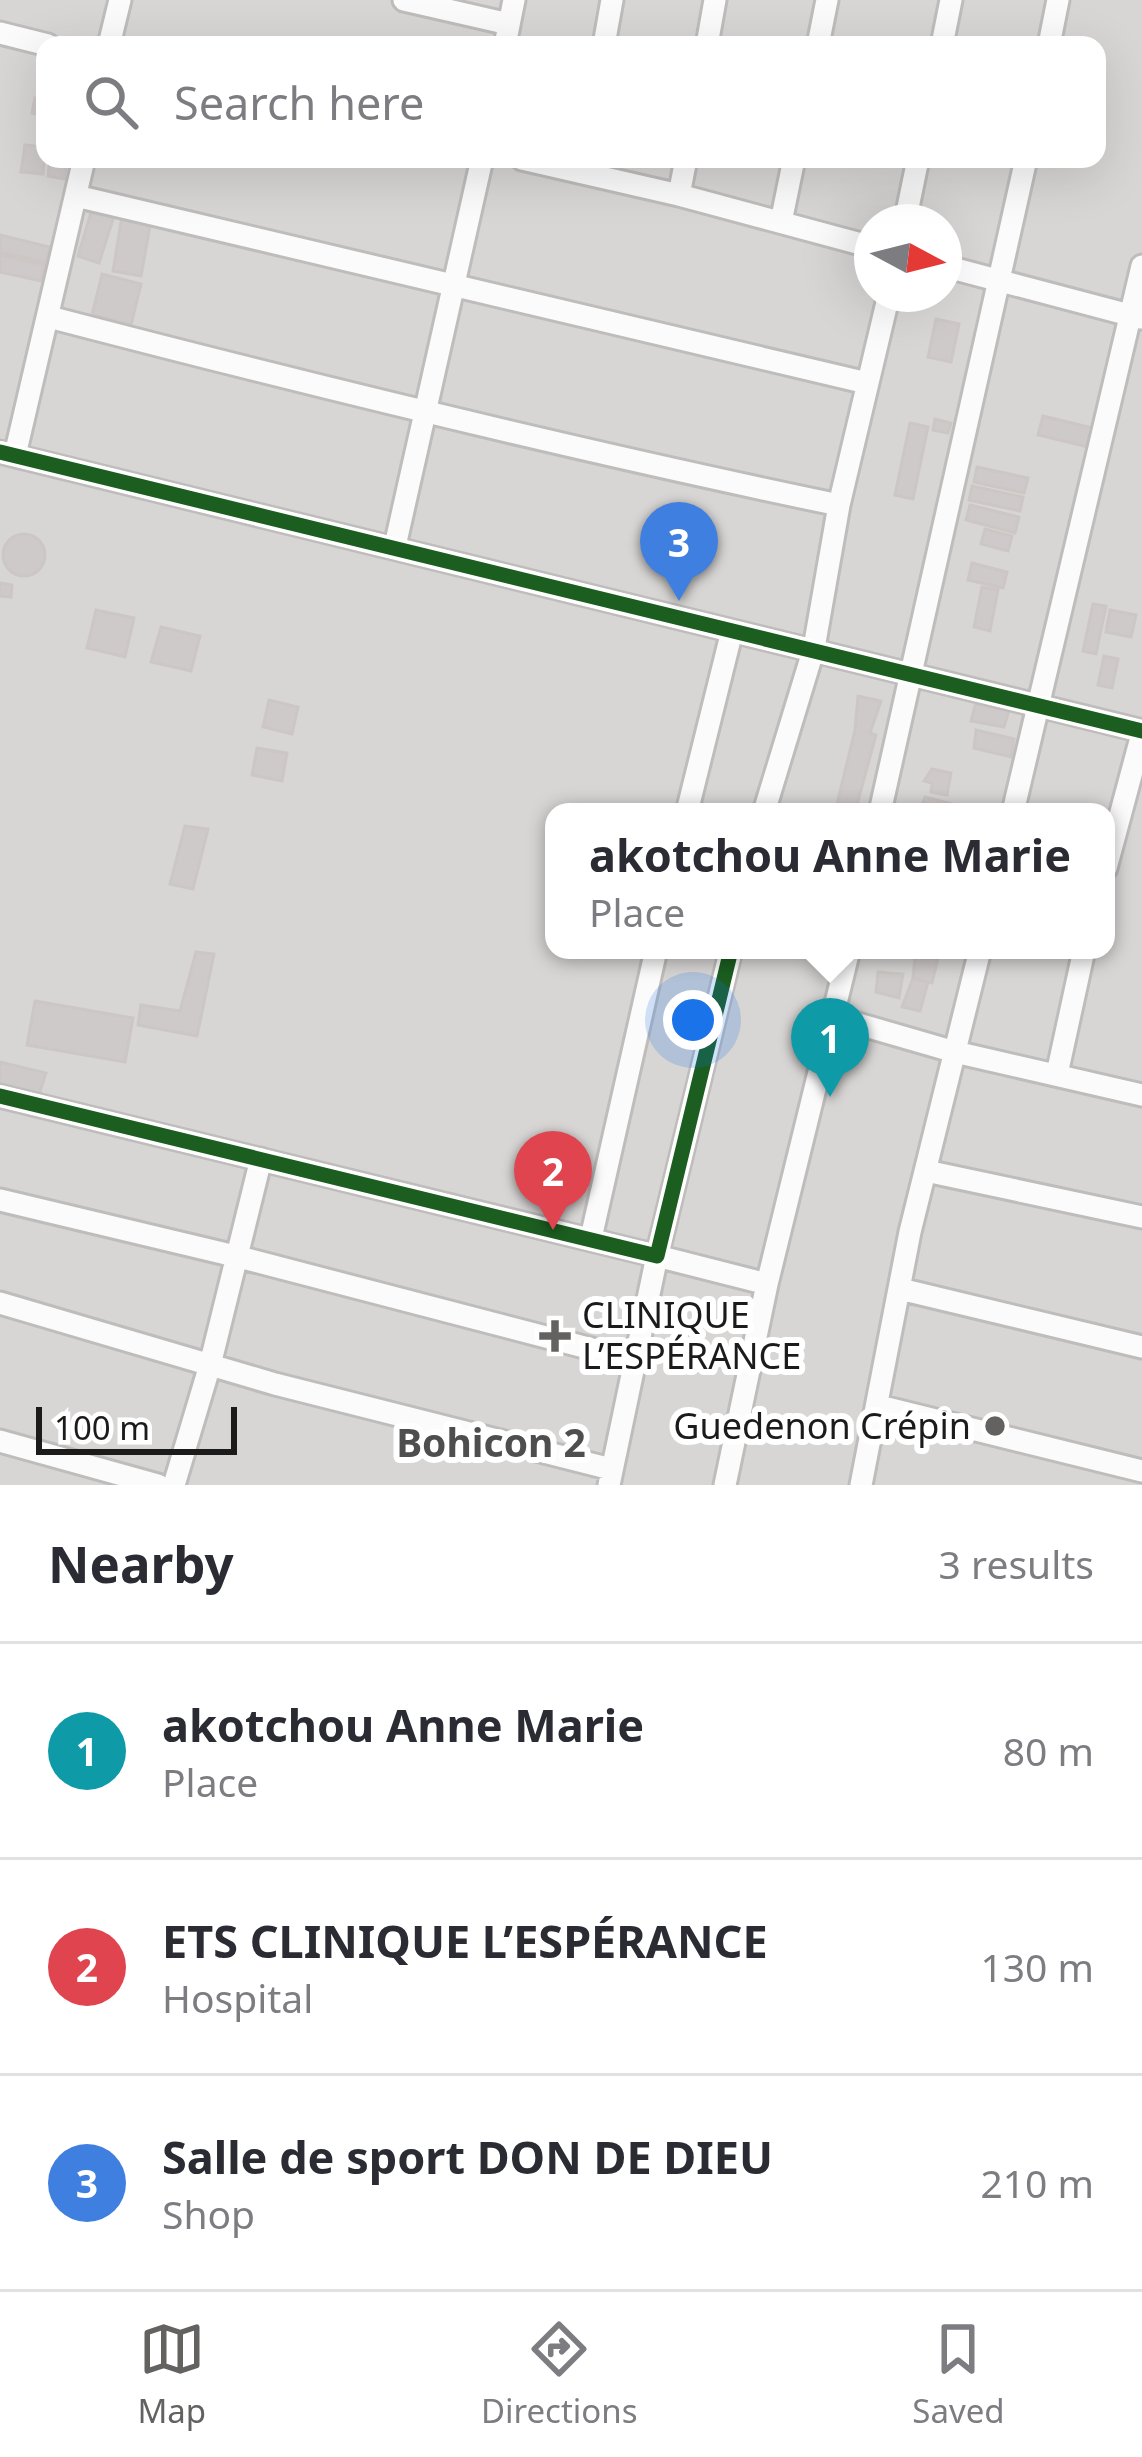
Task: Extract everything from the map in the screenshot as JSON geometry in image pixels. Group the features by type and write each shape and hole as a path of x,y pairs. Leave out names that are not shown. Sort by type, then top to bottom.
{"street":[{"path":"111,36 120,0"},
{"path":"404,0 507,35 514,0"},
{"path":"606,36 612,0"},
{"path":"709,36 715,0"},
{"path":"820,36 827,0"},
{"path":"944,36 950,0"},
{"path":"1050,36 1058,0"},
{"path":"0,33 36,42"},
{"path":"82,168 49,316 8,453 814,648 1142,733 1115,834"},
{"path":"395,546 480,168"},
{"path":"589,168 854,242"},
{"path":"679,195 684,168"},
{"path":"781,222 792,168"},
{"path":"909,204 916,168"},
{"path":"882,803 1024,168"},
{"path":"76,196 867,383"},
{"path":"1014,803 1136,317 1142,266"},
{"path":"962,271 1136,317"},
{"path":"767,803 814,648 839,505 885,312"},
{"path":"49,316 691,474 839,505"},
{"path":"689,803 732,631"},
{"path":"591,1238 654,959"},
{"path":"0,1303 610,1477 657,1256 729,959"},
{"path":"725,1485 767,1284 847,959"},
{"path":"861,1485 926,1171 978,959"},
{"path":"1057,1074 1082,959"},
{"path":"833,1017 956,1052 1142,1095"},
{"path":"0,1096 767,1284"},
{"path":"174,1485 211,1365 261,1159"},
{"path":"926,1171 1142,1217"},
{"path":"0,1200 634,1360"},
{"path":"900,1289 1142,1347"},
{"path":"879,1406 1142,1471"},
{"path":"0,1441 158,1485"}],"shaded area":[{"path":"0,0 1142,0 1142,1485 0,1485"}],"building":[{"path":"25,145 36,146 36,168 43,168 43,174 21,172"},
{"path":"49,168 66,168 64,179 48,176"},
{"path":"93,206 115,213 99,263 78,256"},
{"path":"122,216 151,221 141,276 113,271"},
{"path":"0,235 50,247 46,262 0,252"},
{"path":"0,255 45,265 41,281 0,272"},
{"path":"102,274 141,284 131,325 92,315"},
{"path":"936,319 959,324 951,362 928,357"},
{"path":"1043,416 1093,428 1088,447 1038,435"},
{"path":"935,419 951,423 948,433 933,430"},
{"path":"910,423 928,427 913,499 895,495"},
{"path":"977,467 1028,478 1024,493 974,482"},
{"path":"972,486 1023,497 1020,511 969,500"},
{"path":"970,505 1019,517 1015,533 966,520"},
{"path":"985,529 1012,536 1008,551 981,544"},
{"path":"24,534 39,540 45,555 39,570 24,576 9,570 3,555 9,540"},
{"path":"972,563 1007,572 1003,588 968,580"},
{"path":"0,583 12,585 11,597 0,596"},
{"path":"982,587 998,590 990,631 974,627"},
{"path":"1093,604 1106,606 1096,654 1083,651"},
{"path":"96,610 134,618 125,657 87,648"},
{"path":"1110,610 1136,615 1131,637 1106,632"},
{"path":"161,627 200,636 191,671 151,662"},
{"path":"1104,656 1118,659 1112,688 1098,685"},
{"path":"858,696 881,701 857,803 837,803"},
{"path":"269,700 298,707 292,734 263,727"},
{"path":"976,702 1009,710 1004,727 971,721"},
{"path":"976,730 1014,739 1011,757 974,748"},
{"path":"257,748 287,753 282,781 252,775"},
{"path":"932,769 951,773 947,795 931,792 932,783 924,781"},
{"path":"185,826 208,829 193,889 170,884"},
{"path":"196,952 214,954 197,1036 138,1025 141,1005 180,1011"},
{"path":"915,959 938,959 932,983 913,978"},
{"path":"878,972 903,974 899,998 876,992"},
{"path":"913,978 928,982 920,1011 902,1007"},
{"path":"35,1001 133,1018 125,1062 27,1045"},
{"path":"0,1062 46,1073 39,1095 0,1087"}],"cycle path":[{"path":"0,452 1142,731"},
{"path":"0,1096 657,1256 729,959"}],"place":[{"name":"Salle de sport DON DE DIEU","path":"679,601"},
{"name":"akotchou Anne Marie","path":"830,1097"},
{"name":"ETS CLINIQUE L’ESPÉRANCE","path":"553,1230"},
{"name":"CLINIQUE L’ESPÉRANCE","path":"555,1336"},
{"name":"Guedenon Crépin","path":"995,1426"}],"district":[{"name":"Bohicon 2","path":"491,1443"}]}
